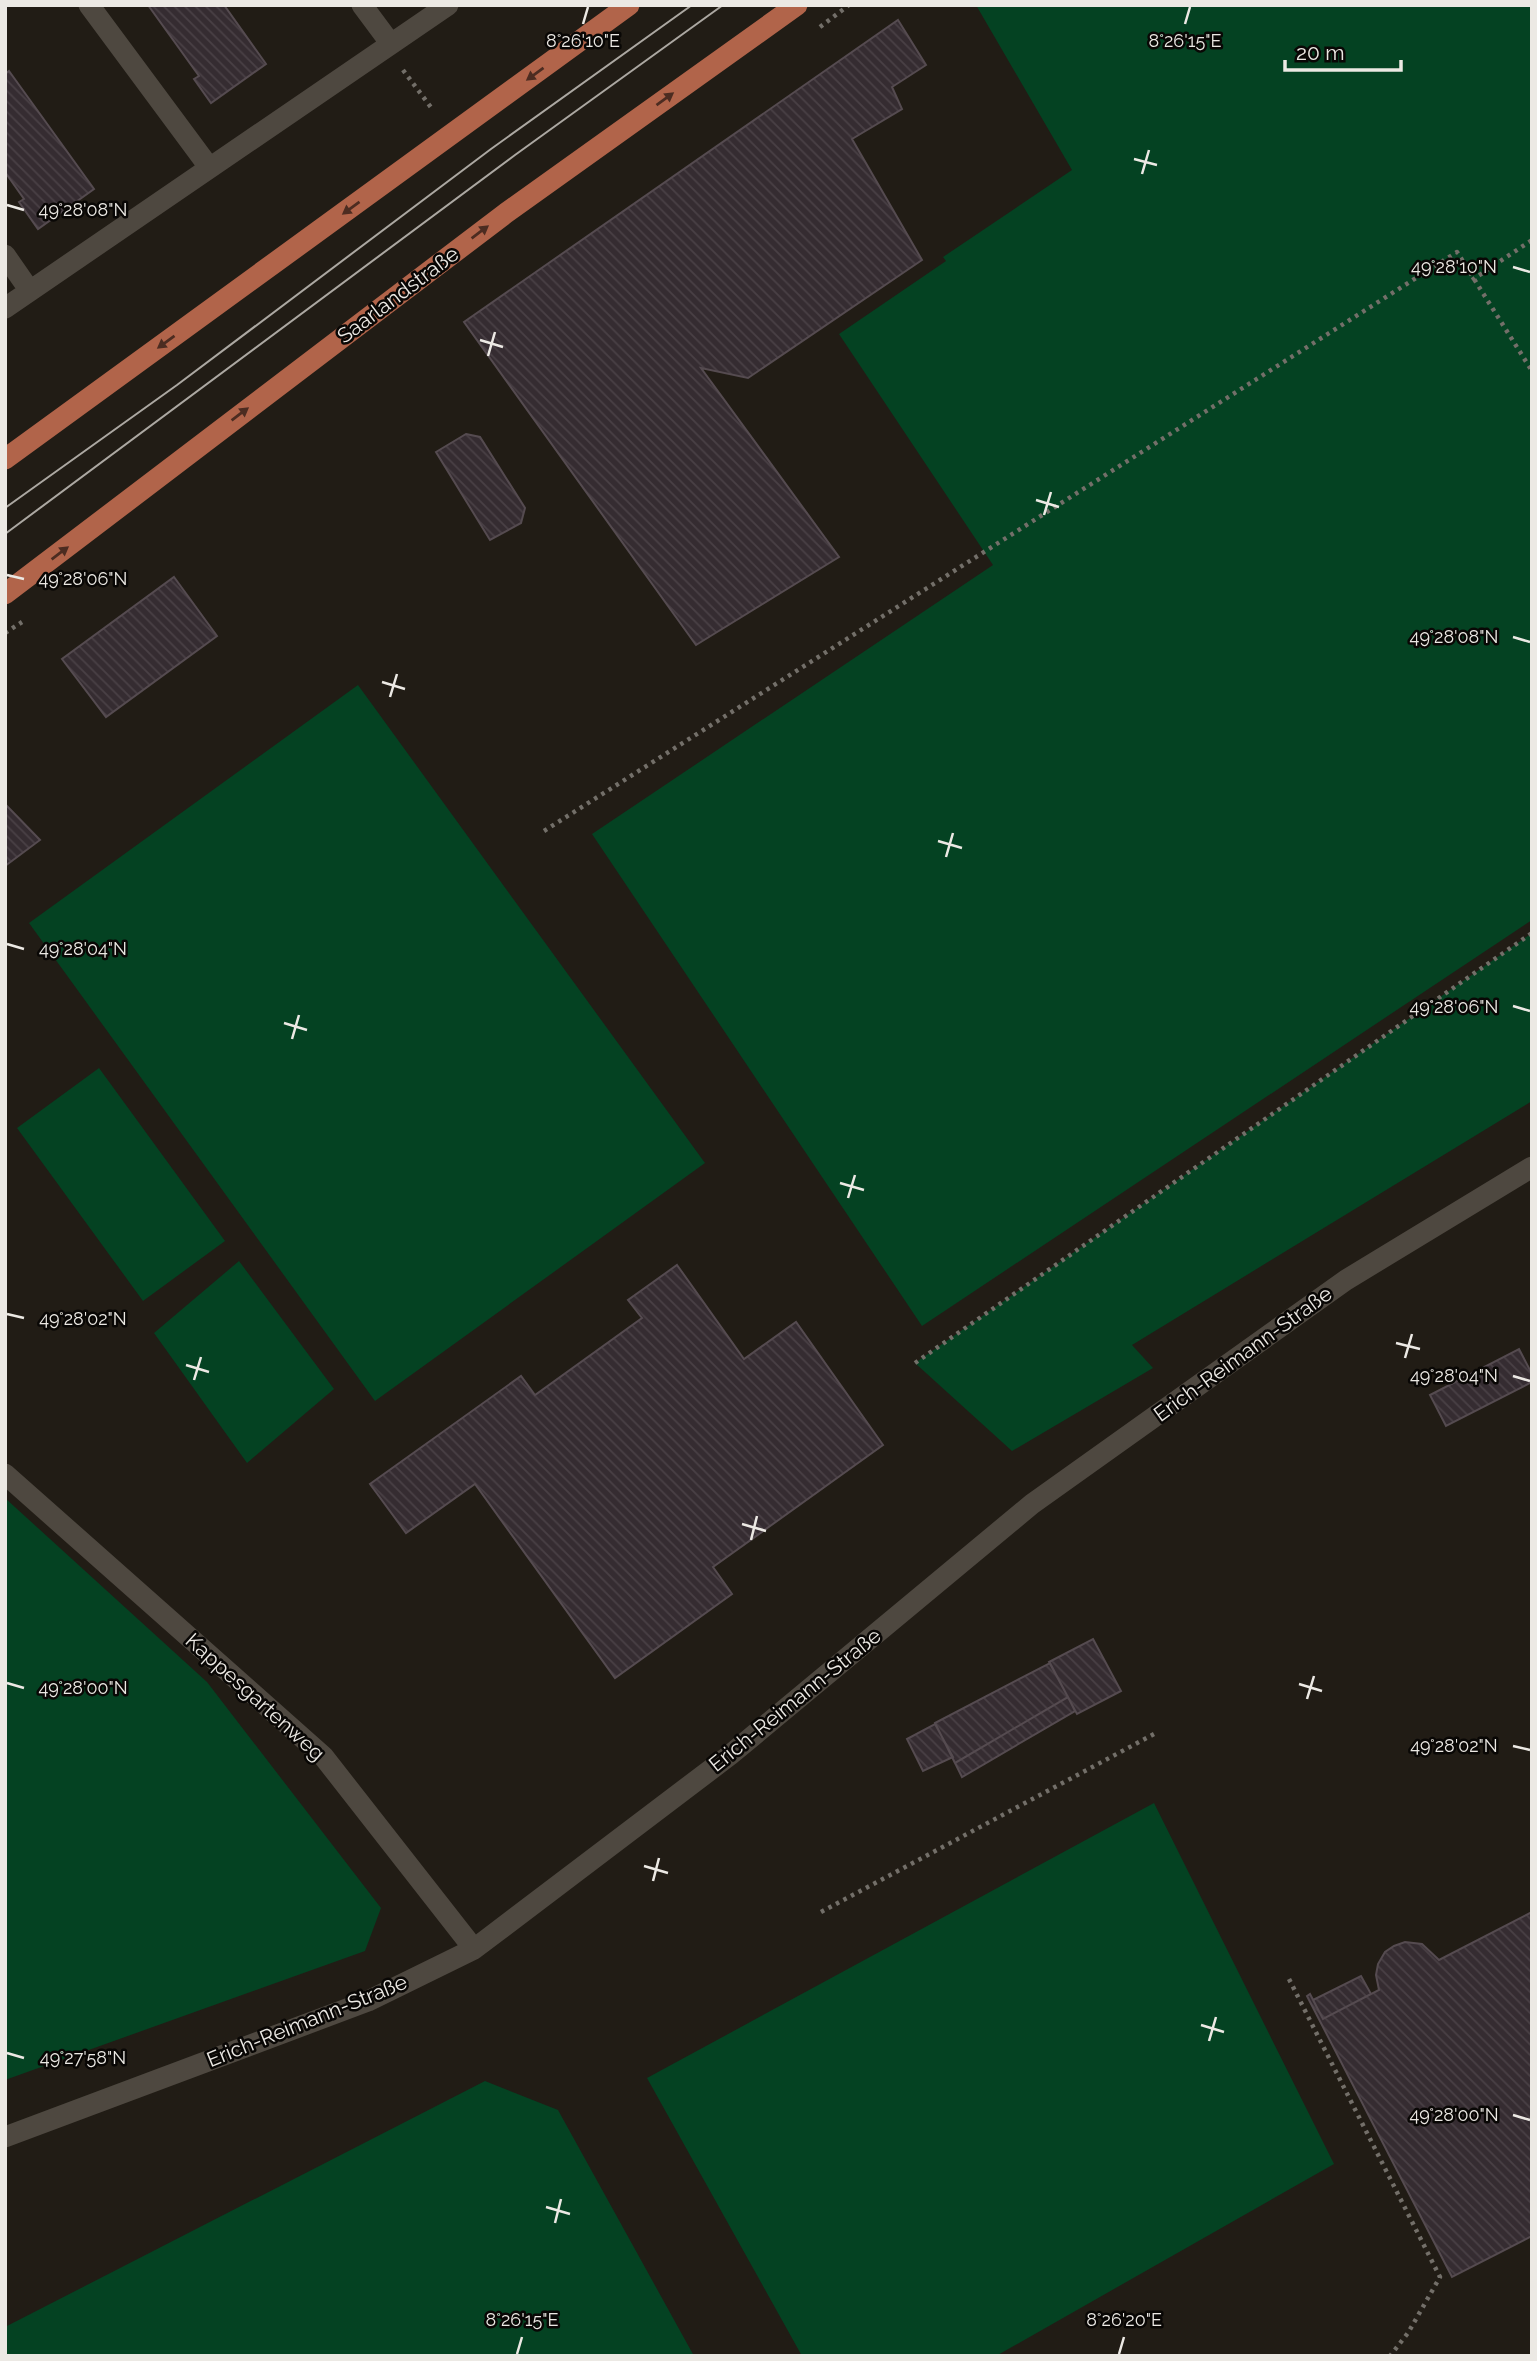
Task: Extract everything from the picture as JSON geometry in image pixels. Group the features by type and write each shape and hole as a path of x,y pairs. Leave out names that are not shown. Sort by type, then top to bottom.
{"main road":[{"path":"5,459 629,5"},
{"name":"Saarlandstraße","path":"5,594 506,213 797,5"}],"street":[{"path":"89,5 209,167"},
{"path":"362,5 391,44"},
{"path":"5,308 448,5"},
{"path":"5,255 30,291"},
{"name":"Erich-Reimann-Straße","path":"5,2137 368,2001 474,1949 730,1755 1032,1504 1346,1280 1532,1167"},
{"name":"Kappesgartenweg","path":"5,1475 323,1756 474,1949"}],"path":[{"path":"817,29 849,5"},
{"path":"391,44 400,66 434,111"},
{"path":"1472,280 1532,240"},
{"path":"544,831 1457,252 1472,280 1532,372"},
{"path":"5,634 24,620"},
{"path":"915,1363 1532,933"},
{"path":"821,1912 1156,1733"},
{"path":"1289,1979 1440,2277 1408,2333 1390,2356"}],"green space":[{"path":"976,5 1532,5 1532,920 922,1326 592,834 993,565 839,334 946,261 943,257 1072,170"},
{"path":"358,685 705,1163 375,1401 29,923"},
{"path":"1532,933 1532,1101 1132,1345 1153,1368 1012,1451 915,1363"},
{"path":"99,1068 225,1241 143,1301 17,1128"},
{"path":"239,1261 334,1389 247,1463 154,1333"},
{"path":"5,1498 207,1682 381,1908 365,1951 5,2080"},
{"path":"1154,1803 1334,2164 996,2356 802,2356 647,2078"},
{"path":"485,2081 558,2110 694,2356 5,2356 5,2327"}],"building":[{"path":"148,5 224,5 266,64 211,103 194,79 199,76"},
{"path":"898,20 926,65 892,87 902,109 852,139 922,260 748,378 701,368 839,557 696,645 464,322"},
{"path":"9,71 94,189 38,229 19,202 24,199 5,172 5,74"},
{"path":"466,434 480,437 525,508 521,523 490,540 436,452"},
{"path":"174,577 217,636 106,717 62,659"},
{"path":"5,804 40,840 5,866"},
{"path":"677,1265 744,1359 796,1322 883,1445 713,1567 732,1594 615,1678 475,1484 406,1533 370,1484 521,1376 535,1395 642,1318 628,1300"},
{"path":"1519,1349 1532,1374 1532,1382 1446,1426 1430,1395"},
{"path":"1093,1639 1121,1691 1077,1714 1049,1662"},
{"path":"1050,1663 1068,1697 955,1763 935,1723"},
{"path":"1068,1697 1075,1711 962,1777 955,1763"},
{"path":"935,1724 953,1757 923,1771 907,1739"},
{"path":"1532,1912 1532,2236 1452,2277 1307,1996 1310,1994 1323,2019 1379,1990 1376,1975 1378,1964 1385,1952 1394,1946 1405,1942 1422,1944 1439,1960"},
{"path":"1361,1976 1371,1994 1323,2019 1313,2000"}],"tram line":[{"path":"5,508 177,385 491,149 692,5"},
{"path":"5,534 515,155 723,5"}]}
